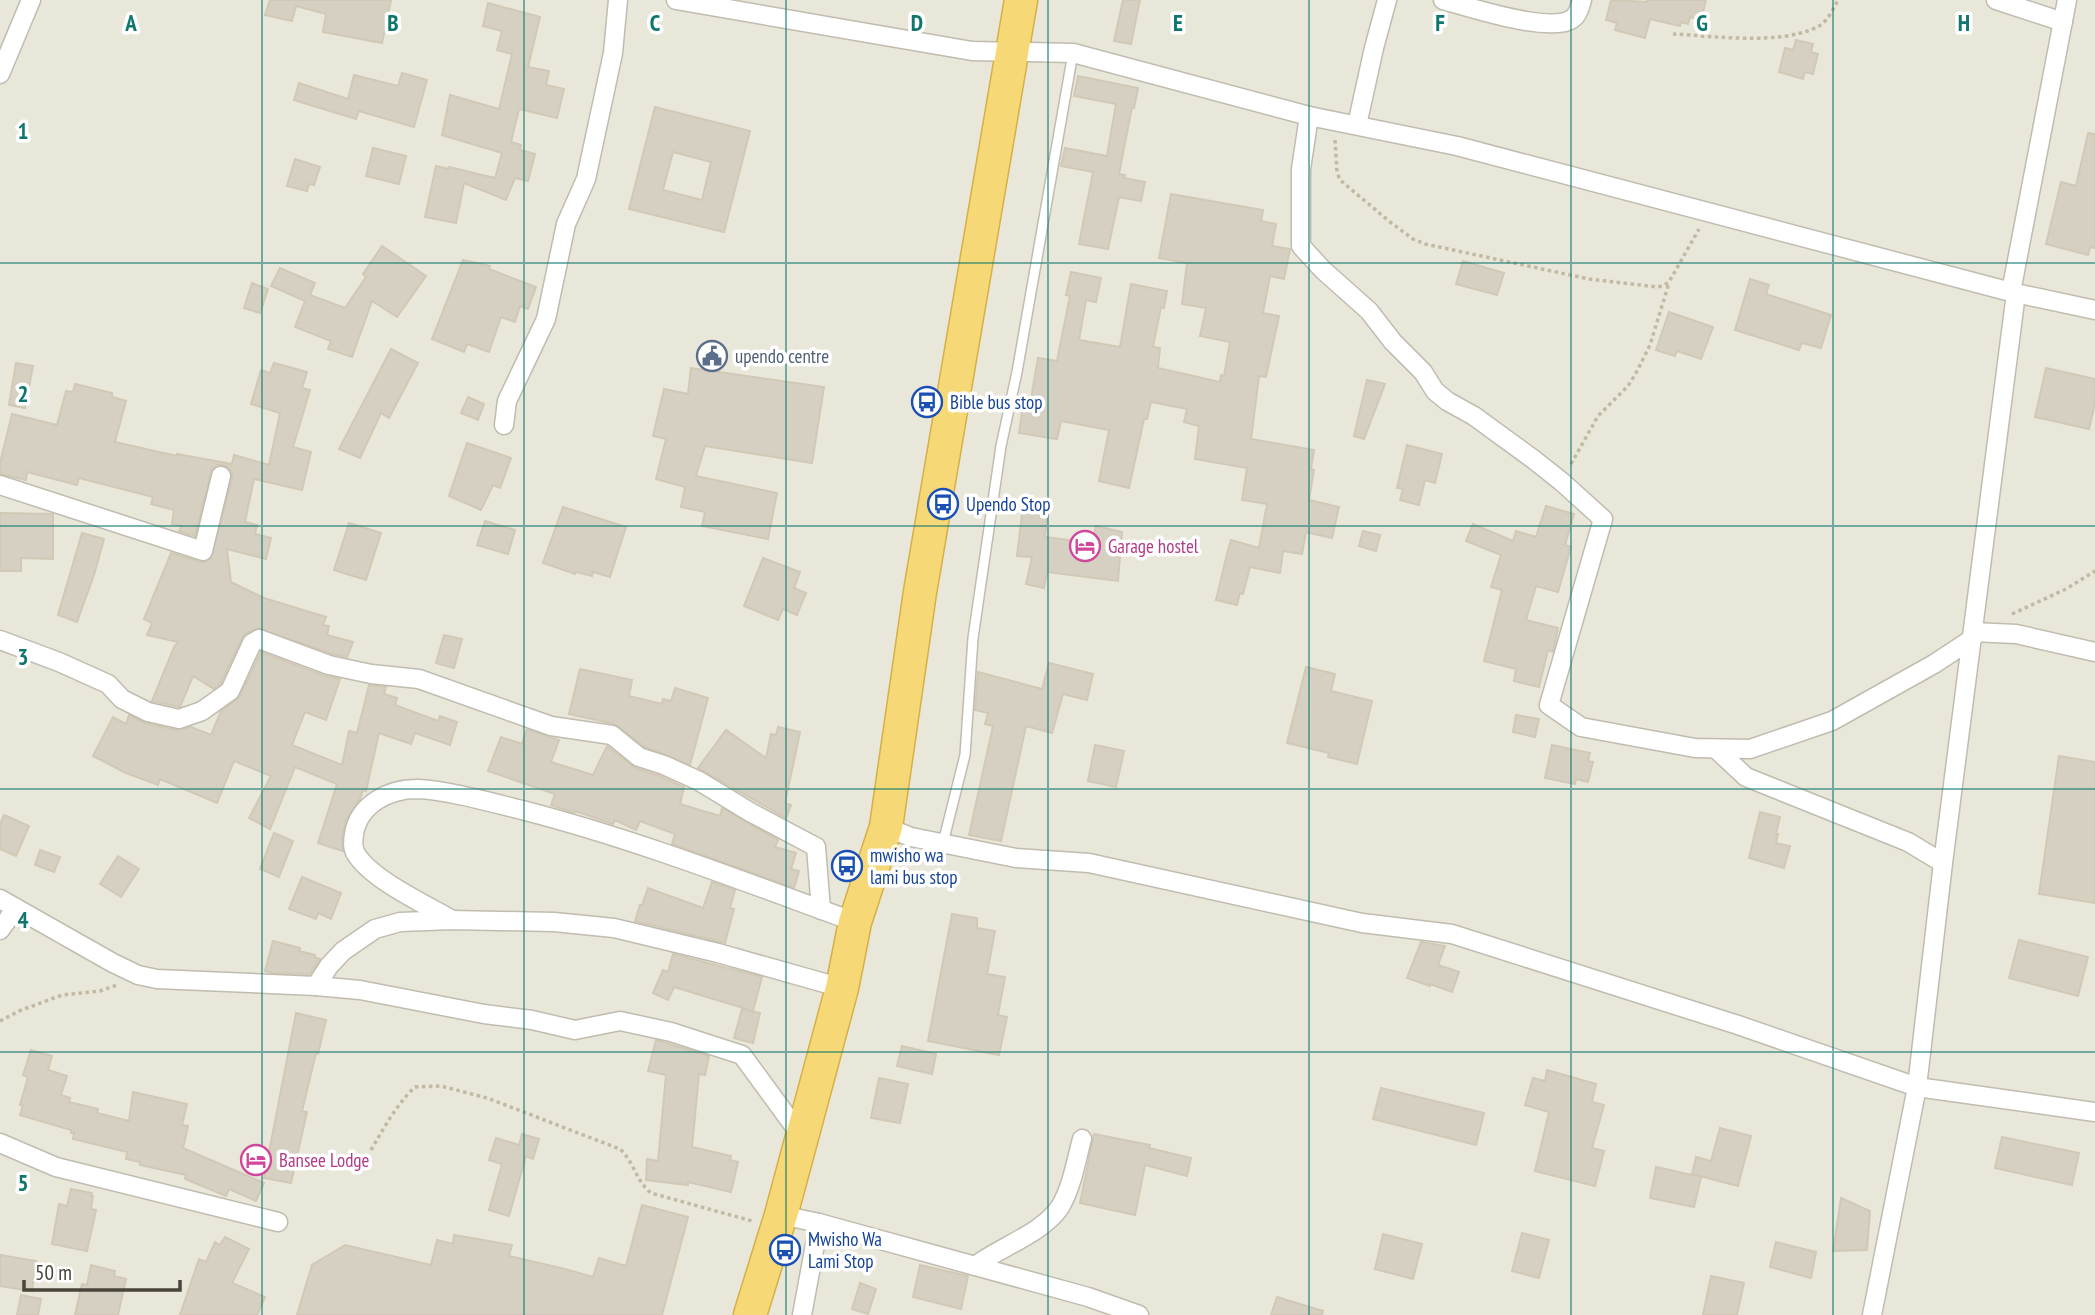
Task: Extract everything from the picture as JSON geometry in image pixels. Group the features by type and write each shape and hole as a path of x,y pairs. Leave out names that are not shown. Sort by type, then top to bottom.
{"highway":[{"path":"750,1315 779,1221 842,988 855,922 886,827 920,592 1021,0"}],"street":[{"path":"0,74 31,0"},
{"path":"504,425 507,401 546,319 566,225 586,179 613,53 618,0"},
{"path":"676,0 972,51 1073,53 1309,116 1457,146 2013,292 2095,310"},
{"path":"1357,125 1387,0"},
{"path":"1443,0 1505,17 1546,23 1571,20 1577,15 1582,0"},
{"path":"1996,0 2063,22"},
{"path":"1872,1315 1917,1087 2013,292 2067,0"},
{"path":"1309,116 1301,169 1301,246 1369,311 1423,372 1435,391 1481,421 1562,482 1603,519 1549,705 1581,727 1695,748 1750,749 1832,721 1913,676 1973,633 2016,634 2095,652"},
{"path":"0,485 203,551 221,476"},
{"path":"0,640 108,684 122,699 148,712 170,718 179,719 202,711 230,691 252,643 258,639 329,665 372,674 419,679 551,726 612,735 639,757 699,781 816,847 821,910"},
{"path":"1716,749 1746,777 1908,842 1943,863"},
{"path":"452,920 378,876 355,853 352,845 360,815 373,801 399,791 417,789 507,806 578,824 855,922"},
{"path":"886,827 911,837 1016,859 1089,863 1362,923 1452,934 1738,1025 1917,1087 2095,1112"},
{"path":"0,930 8,903 90,951 138,975 179,980 360,990 575,1030 621,1021 671,1032 741,1055 802,1137"},
{"path":"316,986 343,951 375,929 400,922 452,920 554,922 614,928 718,953 842,988"},
{"path":"975,1266 1050,1219 1060,1206 1069,1185 1082,1139"},
{"path":"0,1143 56,1167 278,1222"},
{"path":"779,1221 820,1223 1088,1297 1139,1315"},
{"path":"802,1315 820,1223"}],"lane":[{"path":"943,843 965,755 973,638 1001,446 1017,372 1073,53"}],"path":[{"path":"1673,34 1755,38 1791,35 1820,25 1832,12 1838,0"},
{"path":"1336,121 1337,172 1340,180 1417,241 1589,279 1657,287 1669,282"},
{"path":"1562,482 1598,416 1629,386 1650,345 1669,282 1709,212"},
{"path":"1973,633 2066,589 2095,571"},
{"path":"0,1021 62,995 100,991 138,975"},
{"path":"372,1150 405,1096 415,1087 441,1086 486,1098 620,1149 626,1154 640,1182 651,1193 779,1221"}],"shaded area":[{"path":"0,0 2095,0 2095,1315 0,1315"}],"building":[{"path":"270,0 391,0 382,43 323,32 326,14 296,6 292,21 265,15"},
{"path":"1123,0 1140,0 1131,44 1114,41"},
{"path":"1611,0 1706,0 1701,20 1690,17 1688,24 1681,22 1680,26 1650,19 1645,38 1615,30 1617,23 1606,20"},
{"path":"488,3 540,17 528,67 549,71 546,85 564,89 557,118 519,109 511,142 521,145 520,150 535,154 528,181 515,178 506,200 464,183 456,223 425,217 436,166 495,178 502,153 442,135 450,95 499,109 512,54 497,50 502,31 483,26"},
{"path":"1796,40 1813,44 1811,52 1818,54 1813,74 1805,72 1803,79 1779,72 1785,48 1793,50"},
{"path":"402,73 427,80 414,127 359,111 356,119 294,100 299,83 348,99 354,75 398,86"},
{"path":"1078,76 1138,88 1119,174 1125,175 1124,178 1145,182 1141,201 1119,197 1108,249 1079,244 1093,172 1061,166 1065,148 1107,156 1116,104 1074,96"},
{"path":"655,107 750,131 724,232 629,209","holes":["673,152 711,162 702,200 663,190"]},
{"path":"2088,133 2095,134 2095,248 2090,247 2088,255 2046,244 2061,182 2076,186"},
{"path":"373,148 406,156 399,184 366,176"},
{"path":"295,159 320,167 314,185 309,184 307,191 287,186"},
{"path":"1171,194 1263,210 1261,221 1276,224 1272,246 1290,249 1284,279 1270,276 1263,313 1279,316 1266,377 1259,376 1251,439 1314,450 1309,500 1339,507 1332,538 1306,532 1302,554 1283,551 1280,573 1250,567 1243,594 1240,593 1237,605 1216,600 1231,540 1259,548 1267,504 1242,500 1247,468 1195,459 1199,426 1184,422 1187,409 1151,402 1147,419 1144,419 1129,488 1099,481 1109,430 1061,421 1057,439 1019,433 1024,398 1031,399 1038,358 1057,361 1070,296 1066,295 1071,272 1101,278 1096,302 1086,300 1079,340 1120,347 1131,284 1167,291 1153,347 1160,348 1158,368 1220,382 1221,375 1224,376 1230,342 1200,336 1206,308 1182,304 1187,263 1159,258"},
{"path":"382,246 426,276 397,317 372,301 352,357 328,349 331,341 295,327 305,301 271,286 280,268 315,283 310,295 345,308 366,277 363,274"},
{"path":"463,260 490,266 489,269 536,287 528,309 520,306 515,322 501,317 489,352 467,344 464,352 432,339"},
{"path":"1463,261 1504,273 1497,295 1456,284"},
{"path":"1750,279 1769,285 1766,294 1831,315 1821,348 1802,343 1799,350 1735,330"},
{"path":"252,283 268,289 260,313 244,308"},
{"path":"1669,312 1713,327 1701,359 1677,351 1675,356 1656,350"},
{"path":"391,349 418,363 389,418 381,413 360,458 339,449"},
{"path":"16,363 33,366 25,408 9,405"},
{"path":"274,363 307,372 302,388 310,390 293,447 311,452 302,490 254,479 245,522 257,525 255,534 271,538 266,559 227,549 231,582 264,598 326,617 323,625 329,626 327,635 353,642 347,657 258,628 246,633 242,638 221,683 214,689 193,676 180,707 152,701 178,642 147,635 152,623 144,619 171,553 200,562 211,558 232,472 223,465 212,469 195,536 179,531 182,526 172,524 174,510 151,504 153,497 79,478 77,485 27,472 26,480 0,474 0,463 12,414 57,425 66,391 73,392 75,384 112,393 112,397 126,401 115,442 177,456 232,464 234,455 269,465 280,413 251,404 261,370 270,373"},
{"path":"691,368 824,387 812,463 705,446 696,476 777,493 768,539 702,526 705,512 681,507 685,487 656,479 666,439 653,436 664,389 688,394"},
{"path":"2046,368 2095,379 2095,403 2089,429 2035,417"},
{"path":"1367,380 1385,384 1364,439 1354,436"},
{"path":"468,397 484,404 478,420 461,413"},
{"path":"467,443 511,458 500,488 493,485 481,510 449,496"},
{"path":"1407,445 1442,454 1435,483 1425,480 1419,505 1400,500 1403,489 1397,488"},
{"path":"1023,506 1048,509 1045,537 1092,543 1096,526 1122,532 1118,581 1047,572 1044,588 1026,584 1032,557 1017,556"},
{"path":"1546,506 1574,514 1565,545 1571,547 1558,592 1536,586 1526,620 1558,628 1553,652 1548,650 1539,687 1514,681 1516,669 1484,661 1502,590 1491,587 1501,555 1466,541 1473,524 1513,541 1516,531 1536,537"},
{"path":"563,507 626,527 610,577 593,572 592,576 576,572 575,574 543,563"},
{"path":"0,513 53,514 53,559 21,558 21,571 0,571"},
{"path":"485,521 515,530 508,554 477,545"},
{"path":"349,523 381,533 366,580 334,570"},
{"path":"1363,531 1380,535 1376,551 1359,546"},
{"path":"82,533 104,539 77,622 58,615"},
{"path":"763,558 800,572 794,588 806,593 797,615 783,609 778,620 744,606"},
{"path":"444,635 462,639 454,668 436,663"},
{"path":"261,652 340,679 326,720 305,712 292,745 342,765 349,731 357,733 369,685 386,687 384,694 397,698 395,705 438,721 440,716 457,722 450,745 415,733 411,744 379,733 366,791 363,790 346,820 342,838 343,851 318,843 337,784 295,767 270,829 249,818 271,776 234,761 217,803 160,779 158,785 126,773 93,756 113,717 126,724 129,715 145,723 176,730 191,727 211,735 221,711 240,696"},
{"path":"1049,663 1093,674 1087,700 1063,694 1052,733 1026,726 1001,841 969,835 993,726 985,724 988,713 975,710 978,672 1042,689"},
{"path":"1306,667 1335,674 1331,691 1372,701 1357,764 1328,757 1329,753 1287,743"},
{"path":"580,669 632,680 629,696 662,704 663,699 671,701 675,688 708,698 690,765 645,747 614,724 569,714"},
{"path":"1516,715 1539,719 1535,737 1513,732"},
{"path":"778,727 800,732 785,803 791,805 786,818 698,768 726,730 766,758 771,734 776,735"},
{"path":"527,729 559,740 551,762 593,775 607,746 635,768 684,787 680,804 720,816 722,808 778,840 775,847 796,853 791,869 799,871 794,888 672,844 675,834 640,821 636,830 615,820 613,824 551,805 555,794 488,771 501,737 522,744"},
{"path":"1095,745 1124,751 1116,787 1088,781"},
{"path":"1552,745 1590,753 1588,761 1593,762 1588,782 1576,779 1575,784 1545,778"},
{"path":"2059,756 2095,762 2095,903 2039,894"},
{"path":"1760,812 1780,817 1776,843 1790,846 1784,868 1749,858"},
{"path":"4,815 29,826 16,856 0,849 0,824"},
{"path":"274,833 293,841 279,877 260,869"},
{"path":"40,850 60,857 54,872 35,865"},
{"path":"118,856 139,869 121,897 100,884"},
{"path":"302,877 341,893 331,919 318,913 316,919 289,909"},
{"path":"712,882 735,890 730,908 734,909 725,943 635,921 648,888 703,908"},
{"path":"952,914 977,918 977,928 995,931 987,974 1005,977 998,1015 1007,1017 999,1055 928,1041"},
{"path":"2019,940 2088,957 2078,996 2009,978"},
{"path":"273,941 300,948 299,951 320,959 310,974 265,971"},
{"path":"1421,942 1445,946 1438,965 1459,972 1452,992 1407,978"},
{"path":"673,954 762,977 753,1011 674,987 668,1000 653,993 663,970 668,972"},
{"path":"742,1009 760,1013 753,1043 734,1038"},
{"path":"296,1013 326,1020 302,1111 307,1112 291,1183 264,1178"},
{"path":"656,1040 709,1056 705,1075 699,1074 692,1147 731,1156 730,1160 738,1162 731,1192 688,1182 688,1185 646,1180 647,1159 658,1161 666,1075 648,1071"},
{"path":"902,1046 936,1054 932,1074 897,1066"},
{"path":"31,1050 52,1056 48,1070 67,1076 61,1095 70,1098 69,1102 98,1109 97,1113 129,1121 133,1092 187,1104 182,1125 188,1126 183,1148 264,1183 256,1201 229,1189 226,1196 185,1179 186,1175 140,1165 140,1162 126,1159 127,1152 73,1139 74,1133 71,1133 71,1130 20,1115 28,1077 23,1075"},
{"path":"1547,1070 1596,1084 1592,1102 1604,1105 1592,1148 1604,1151 1595,1186 1535,1171 1549,1112 1525,1105 1533,1078 1545,1081"},
{"path":"879,1078 908,1084 900,1123 871,1118"},
{"path":"1381,1088 1484,1113 1476,1145 1373,1119"},
{"path":"1720,1128 1751,1136 1738,1186 1692,1174 1696,1157 1711,1161"},
{"path":"522,1134 539,1139 533,1159 526,1156 509,1216 489,1210 502,1164 489,1160 496,1138 519,1145"},
{"path":"1094,1134 1150,1145 1149,1148 1191,1158 1187,1176 1145,1165 1135,1215 1080,1203"},
{"path":"2002,1137 2079,1153 2072,1185 1995,1168"},
{"path":"1656,1167 1701,1177 1694,1207 1650,1198"},
{"path":"71,1189 92,1193 93,1196 91,1209 96,1210 87,1251 52,1244 59,1204 67,1206"},
{"path":"1841,1198 1870,1211 1867,1250 1833,1251"},
{"path":"642,1205 688,1217 662,1315 297,1315 312,1265 345,1245 431,1265 437,1240 453,1244 454,1235 512,1245 509,1256 593,1277 599,1258 626,1266"},
{"path":"1522,1233 1549,1240 1539,1278 1512,1271"},
{"path":"1383,1234 1422,1244 1413,1279 1375,1269"},
{"path":"225,1237 249,1249 232,1283 265,1297 257,1315 180,1315 199,1259 206,1262 215,1242 220,1245"},
{"path":"1776,1242 1816,1252 1811,1278 1770,1267"},
{"path":"0,1255 36,1261 32,1291 0,1286"},
{"path":"91,1265 115,1271 114,1276 126,1279 118,1315 75,1315 82,1284 87,1285"},
{"path":"920,1265 968,1276 961,1309 913,1297"},
{"path":"1711,1276 1744,1283 1737,1315 1703,1315"},
{"path":"860,1283 876,1289 868,1314 852,1309"},
{"path":"21,1295 41,1299 38,1315 17,1315"},
{"path":"1277,1297 1323,1311 1322,1315 1271,1315"}],"place":[{"name":"upendo centre","path":"712,356"},
{"name":"Bible bus stop","path":"927,402"},
{"name":"Upendo Stop","path":"943,504"},
{"name":"Garage hostel","path":"1085,546"},
{"name":"mwisho wa lami bus stop","path":"847,866"},
{"name":"Bansee Lodge","path":"256,1160"},
{"name":"Mwisho Wa Lami Stop","path":"785,1250"}]}
